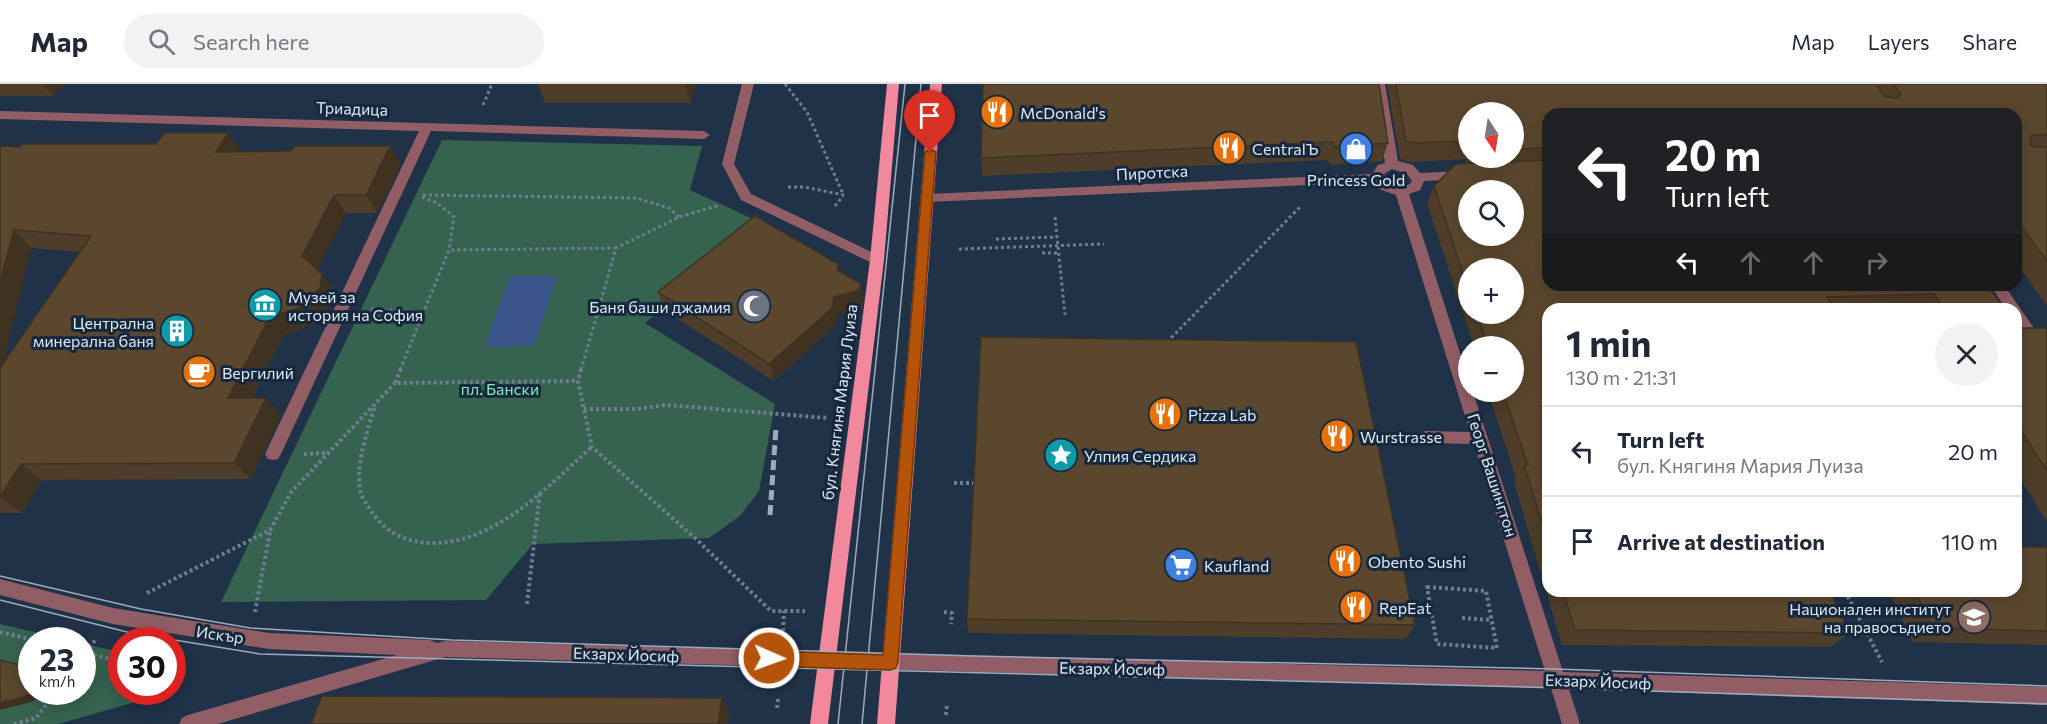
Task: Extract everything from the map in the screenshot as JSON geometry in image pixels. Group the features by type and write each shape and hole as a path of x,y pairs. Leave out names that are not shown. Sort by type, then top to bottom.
{"main road":[{"name":"бул. Княгиня Мария Луиза","path":"819,724 877,260 893,84"},
{"path":"886,724 936,84"}],"street":[{"path":"748,84 728,164 746,197 877,260"},
{"path":"1379,84 1392,165"},
{"name":"Триадица","path":"0,115 704,135"},
{"path":"273,454 427,127"},
{"path":"1418,177 1415,187 1402,192 1390,189 1378,178 1382,168 1392,165 1408,168 1418,177 1480,175"},
{"name":"Пиротска","path":"927,198 1378,178"},
{"name":"Георг Вашингтон","path":"1402,192 1571,724"},
{"path":"2022,323 2047,358"},
{"path":"1426,437 1481,438"},
{"name":"Искър","path":"0,587 113,616 269,641 445,649"},
{"name":"Екзарх Йосиф","path":"188,724 445,649 2047,696"}],"path":[{"path":"784,84 807,112 844,195"},
{"path":"1168,348 1167,340 1326,181"},
{"path":"782,188 804,187 844,195"},
{"path":"1052,193 1065,315"},
{"path":"255,612 270,530 292,491 395,383 449,250 454,216 437,203 416,195 636,198 669,208 679,217"},
{"path":"835,206 844,195"},
{"path":"449,250 616,248 679,217 692,213"},
{"path":"996,239 1057,237"},
{"path":"959,249 1104,244"},
{"path":"616,248 578,381 592,447 695,538 771,611 807,610"},
{"path":"1042,253 1059,253"},
{"path":"362,308 424,312"},
{"path":"395,383 578,381"},
{"path":"584,410 636,409 666,405 830,418"},
{"path":"374,407 360,470 360,491 376,520 393,533 412,542 437,542 491,528 592,447"},
{"path":"299,454 326,453"},
{"path":"954,483 976,483"},
{"path":"527,604 540,491"},
{"path":"113,616 124,605 270,530"},
{"path":"1427,587 1486,591 1492,620 1497,648 1437,644 1427,587"},
{"path":"1848,597 1872,645"},
{"path":"783,635 784,611"},
{"path":"944,612 952,613 951,624"},
{"path":"1462,618 1492,620"},
{"path":"0,632 18,636"},
{"path":"777,708 778,699"},
{"path":"946,715 947,704"},
{"path":"14,724 36,718 46,705"}],"green space":[{"name":"пл. Бански","path":"442,140 702,146 690,190 764,224 645,323 775,404 759,491 740,516 709,538 533,544 486,600 221,602"},
{"path":"0,624 18,628 18,705 96,705 96,647 108,649 108,705 125,705 58,724 0,724"}],"water":[{"path":"510,276 557,276 534,346 484,347"}],"building":[{"path":"983,84 1379,84 1388,143 1335,147 1333,142 981,158"},
{"path":"1396,84 1876,84 1885,97 1899,98 1901,94 1893,84 2047,84 2047,135 2031,135 2030,145 2047,147 2047,261 2022,227 2022,108 1542,108 1542,148 1524,149 1524,102 1458,102 1458,141 1415,143 1406,141"},
{"name":"Централна минерална баня","path":"164,133 228,133 216,152 291,151 295,146 390,146 366,195 334,195 302,256 322,274 320,288 301,307 269,318 228,398 266,398 234,463 21,464 0,497 0,368 91,236 14,230 0,282 0,146 156,144"},
{"path":"1542,160 1542,291 1992,291 2000,303 1940,303 1934,294 1827,297 1831,303 1542,303 1542,523 1524,465 1528,465 1506,402 1524,402 1524,336 1485,336 1480,324 1524,324 1524,258 1458,258 1434,186 1456,164 1458,164 1458,168 1524,168 1524,161"},
{"name":"Баня баши джамия","path":"755,216 838,264 837,270 860,283 859,290 834,297 832,308 769,364 658,292"},
{"path":"2022,328 2047,328 2047,471 2022,432"},
{"name":"Kaufland","path":"981,337 1356,342 1415,625 967,619"},
{"path":"2022,547 2047,547 2047,631 1933,628 1918,597 2022,597"},
{"path":"1565,597 1833,597 1849,633 1575,630"},
{"path":"0,660 18,664 18,698 0,703"},
{"path":"322,696 722,698 718,724 311,724"}],"tram line":[{"path":"846,652 905,84"},
{"path":"869,653 921,84"},
{"path":"0,576 141,609 250,628 452,640 846,652"},
{"path":"0,600 131,633 260,654 844,669"},
{"path":"844,669 846,652"},
{"path":"846,652 869,653"},
{"path":"867,670 869,653"},
{"path":"869,653 1555,669 2047,686"},
{"path":"838,724 844,669"},
{"path":"844,669 867,670"},
{"path":"862,724 867,670"},
{"path":"867,670 1560,688 2047,704"}],"railway":[{"path":"770,515 776,427"}],"place":[{"name":"McDonald's","path":"997,112"},
{"name":"CentralЪ","path":"1229,148"},
{"name":"Princess Gold","path":"1356,149"},
{"name":"Музей за история на София","path":"265,305"},
{"name":"Баня баши джамия","path":"754,306"},
{"name":"Централна минерална баня","path":"177,331"},
{"name":"Вергилий","path":"199,372"},
{"name":"Pizza Lab","path":"1165,414"},
{"name":"Wurstrasse","path":"1337,436"},
{"name":"Улпия Сердика","path":"1061,455"},
{"name":"Obento Sushi","path":"1345,561"},
{"name":"Kaufland","path":"1181,565"},
{"name":"RepEat","path":"1356,607"},
{"name":"Национален институт на правосъдието","path":"1974,617"}],"route":[{"path":"769,658 890,662 930,152"}]}
